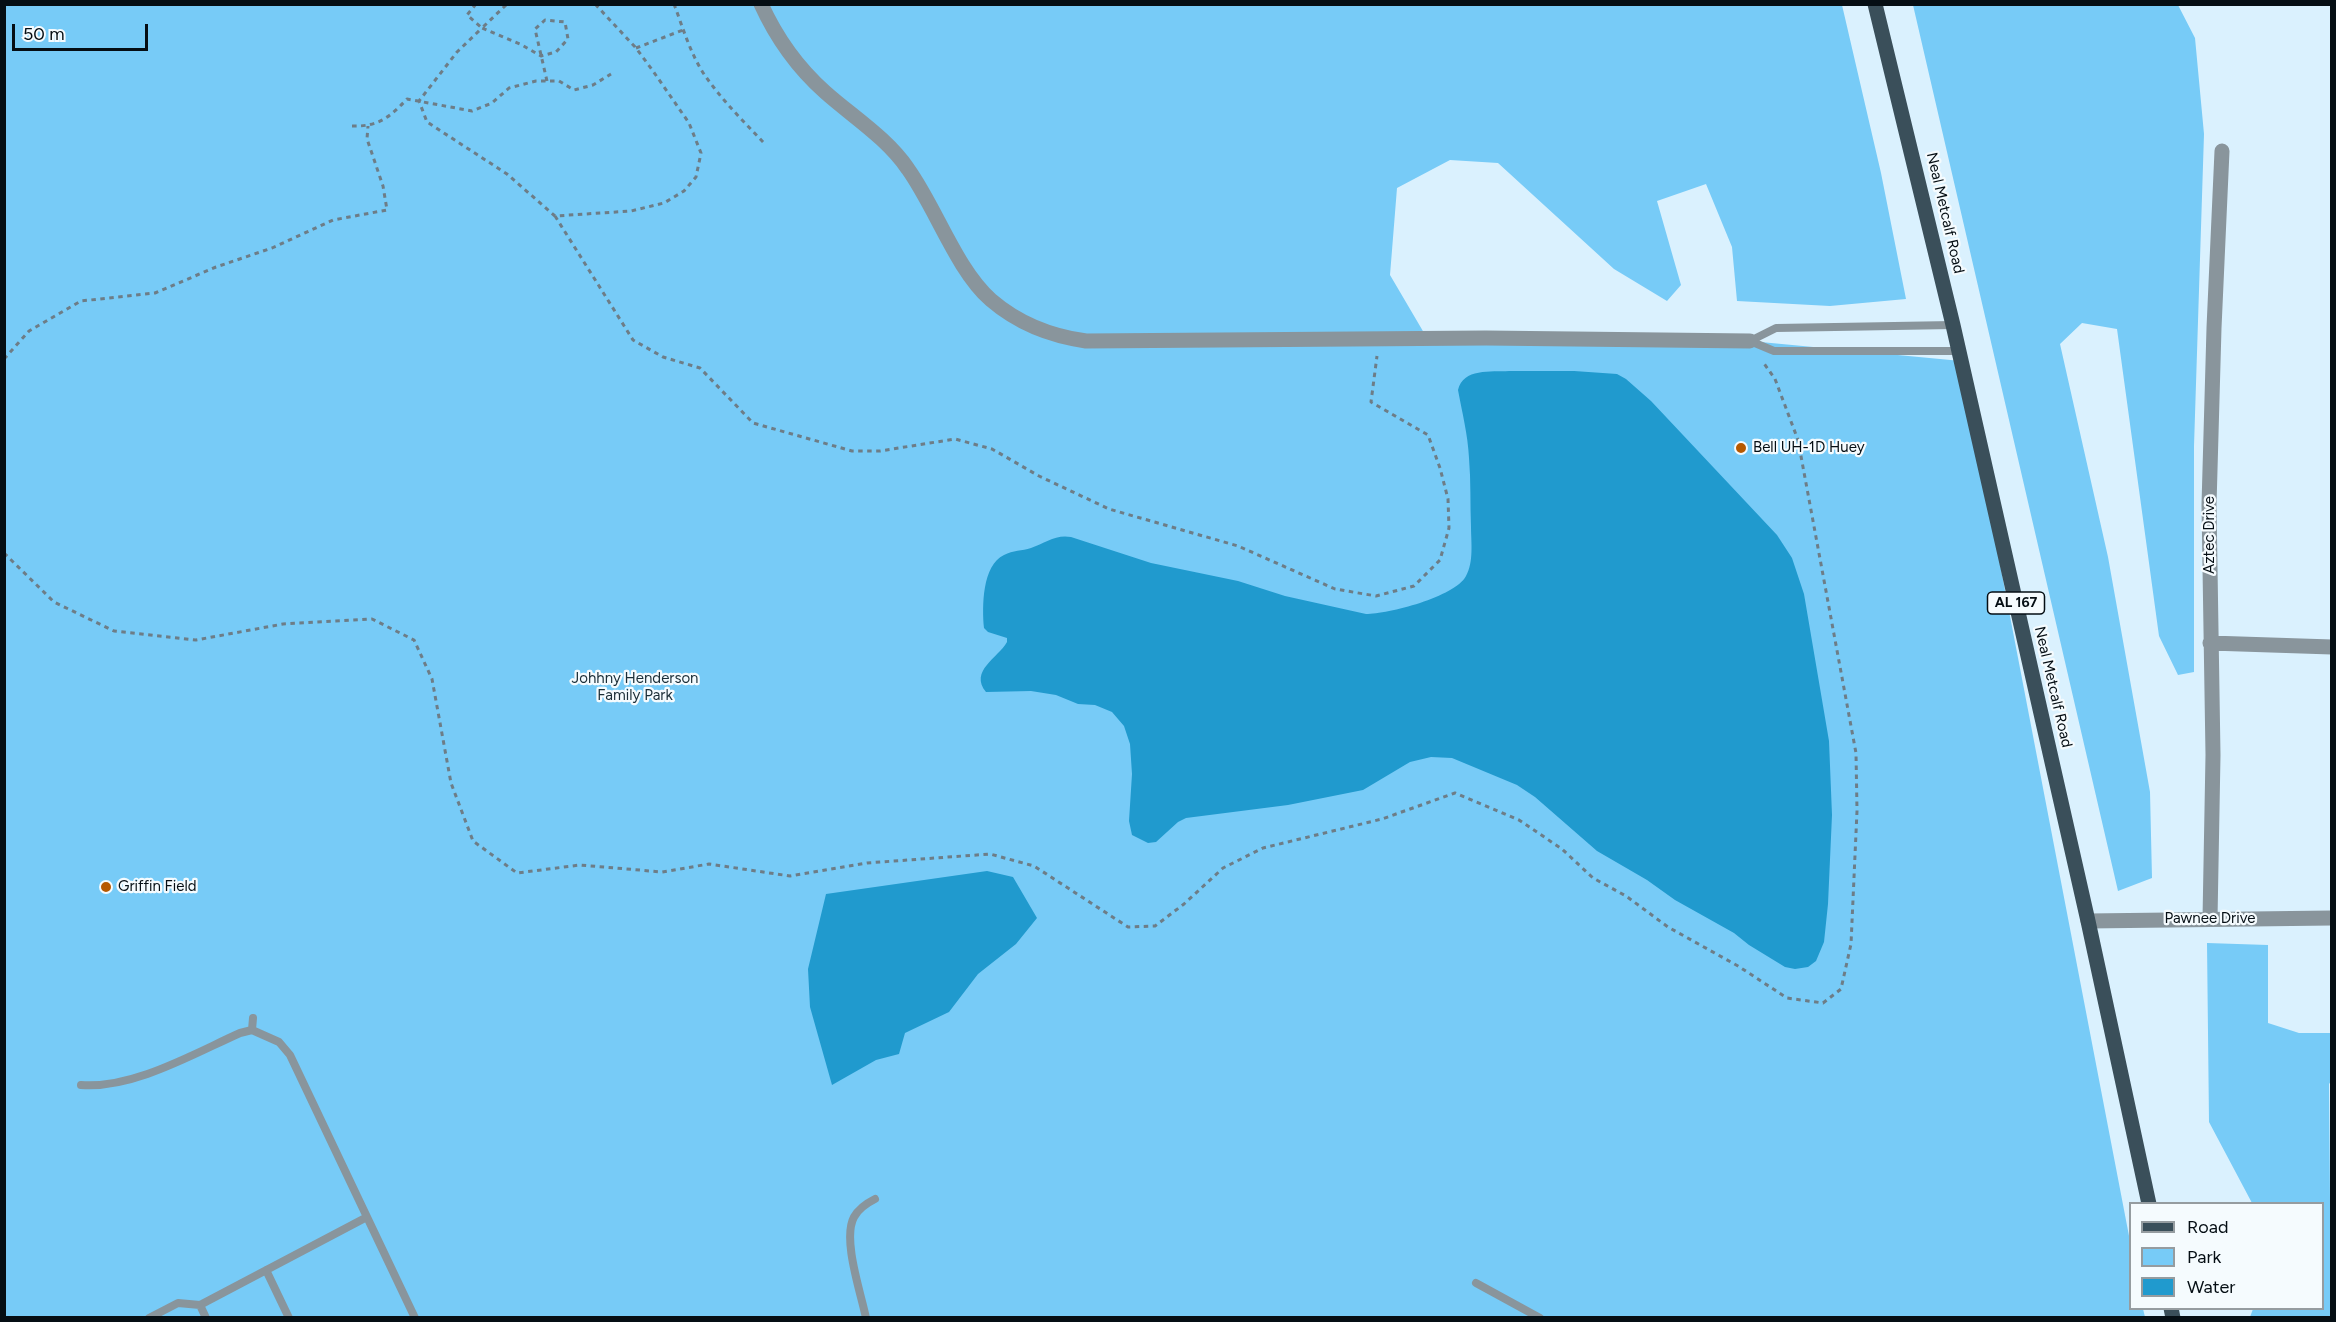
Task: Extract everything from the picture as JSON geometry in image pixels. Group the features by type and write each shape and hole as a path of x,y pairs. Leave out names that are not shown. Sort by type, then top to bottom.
{"main road":[{"name":"Neal Metcalf Road","path":"1875,4 1953,325 2088,921 2149,1202"}],"street":[{"path":"761,4 770,23 795,59 824,91 885,143 908,168 932,206 962,263 988,297 1005,312 1024,323 1064,338 1086,341 1486,338 1750,341"},
{"name":"Aztec Drive","path":"2210,919 2213,755 2209,505 2222,151"},
{"path":"2210,643 2331,647"},
{"name":"Pawnee Drive","path":"2088,921 2331,918"}],"lane":[{"path":"1750,341 1776,328 1953,325"},
{"path":"1750,341 1774,351 1958,351"},
{"path":"252,1030 253,1018"},
{"path":"81,1085 98,1087 131,1080 240,1033 252,1030 279,1042 290,1055 415,1317"},
{"path":"866,1317 850,1230 854,1216 865,1204 875,1199"},
{"path":"150,1317 178,1303 200,1305 367,1216"},
{"path":"266,1270 290,1317"},
{"path":"1476,1283 1540,1317"},
{"path":"200,1305 206,1317"}],"path":[{"path":"476,4 466,15 482,28 541,56 556,52 568,39 565,22 546,20 535,29 541,56 547,81"},
{"path":"418,101 457,52 507,4"},
{"path":"555,216 631,211 664,203 684,191 696,177 701,153 689,123 636,48 595,4"},
{"path":"674,4 683,30 705,75 724,100 764,143"},
{"path":"636,48 683,30"},
{"path":"352,126 368,126 386,119 407,99 472,111 492,103 509,88 536,81 559,81 574,90 593,85 611,74"},
{"path":"418,101 427,122 507,174 555,216 633,340 663,357 700,368 753,423 852,451 880,451 955,439 992,449 1039,476 1109,509 1238,546 1335,589 1376,596 1414,585 1440,560 1449,528 1448,499 1428,435 1371,402 1379,339"},
{"path":"4,359 29,331 81,301 154,293 216,267 272,248 333,220 387,210 383,186 367,139 368,126"},
{"path":"4,553 54,602 114,631 196,640 283,624 372,619 414,640 432,679 451,783 473,841 517,873 580,865 662,872 709,864 790,876 867,863 990,854 1034,866 1128,927 1155,926 1184,904 1223,868 1263,848 1382,819 1455,793 1519,820 1562,849 1593,878 1626,897 1668,927 1738,966 1787,998 1822,1003 1841,988 1851,944 1857,811 1856,753 1798,440 1775,379 1750,341"}],"green space":[{"name":"Johhny Henderson Family Park","path":"5,5 1842,5 1881,173 1906,299 1830,306 1737,301 1732,247 1706,184 1657,201 1681,285 1667,301 1614,269 1498,163 1450,160 1397,188 1390,275 1427,338 1750,341 1961,361 2129,1236 2129,1310 2143,1310 2145,1317 5,1318"},
{"path":"1913,5 2178,5 2195,38 2204,134 2194,446 2194,672 2178,675 2159,636 2117,329 2082,323 2060,344 2108,557 2150,792 2152,878 2118,891"},
{"path":"2207,943 2268,945 2268,1023 2299,1033 2331,1033 2332,1080 2329,1084 2331,1317 2250,1317 2253,1310 2324,1310 2324,1202 2251,1202 2209,1122"}],"water":[{"path":"1509,371 1574,371 1617,374 1626,379 1651,401 1777,535 1792,558 1804,594 1829,741 1832,815 1824,942 1816,961 1808,967 1795,969 1785,967 1734,933 1675,900 1647,880 1597,851 1535,797 1517,785 1452,758 1431,757 1410,762 1363,790 1288,805 1186,818 1178,822 1156,842 1148,843 1132,835 1129,821 1132,774 1130,744 1124,726 1112,712 1095,705 1078,704 1056,695 1031,691 986,692 981,678 983,671 1007,642 1007,638 988,632 984,628 985,587 991,568 1007,553 1031,548 1060,537 1071,537 1151,563 1238,581 1285,596 1366,614 1404,608 1449,591 1466,576 1472,552 1468,449 1458,390 1461,383 1472,375"},
{"path":"987,871 1013,877 1037,918 1016,944 978,974 949,1012 905,1033 899,1054 876,1060 832,1085 810,1007 808,969 826,894"}],"place":[{"name":"Bell UH-1D Huey","path":"1741,448"},
{"name":"Griffin Field","path":"106,887"}]}
